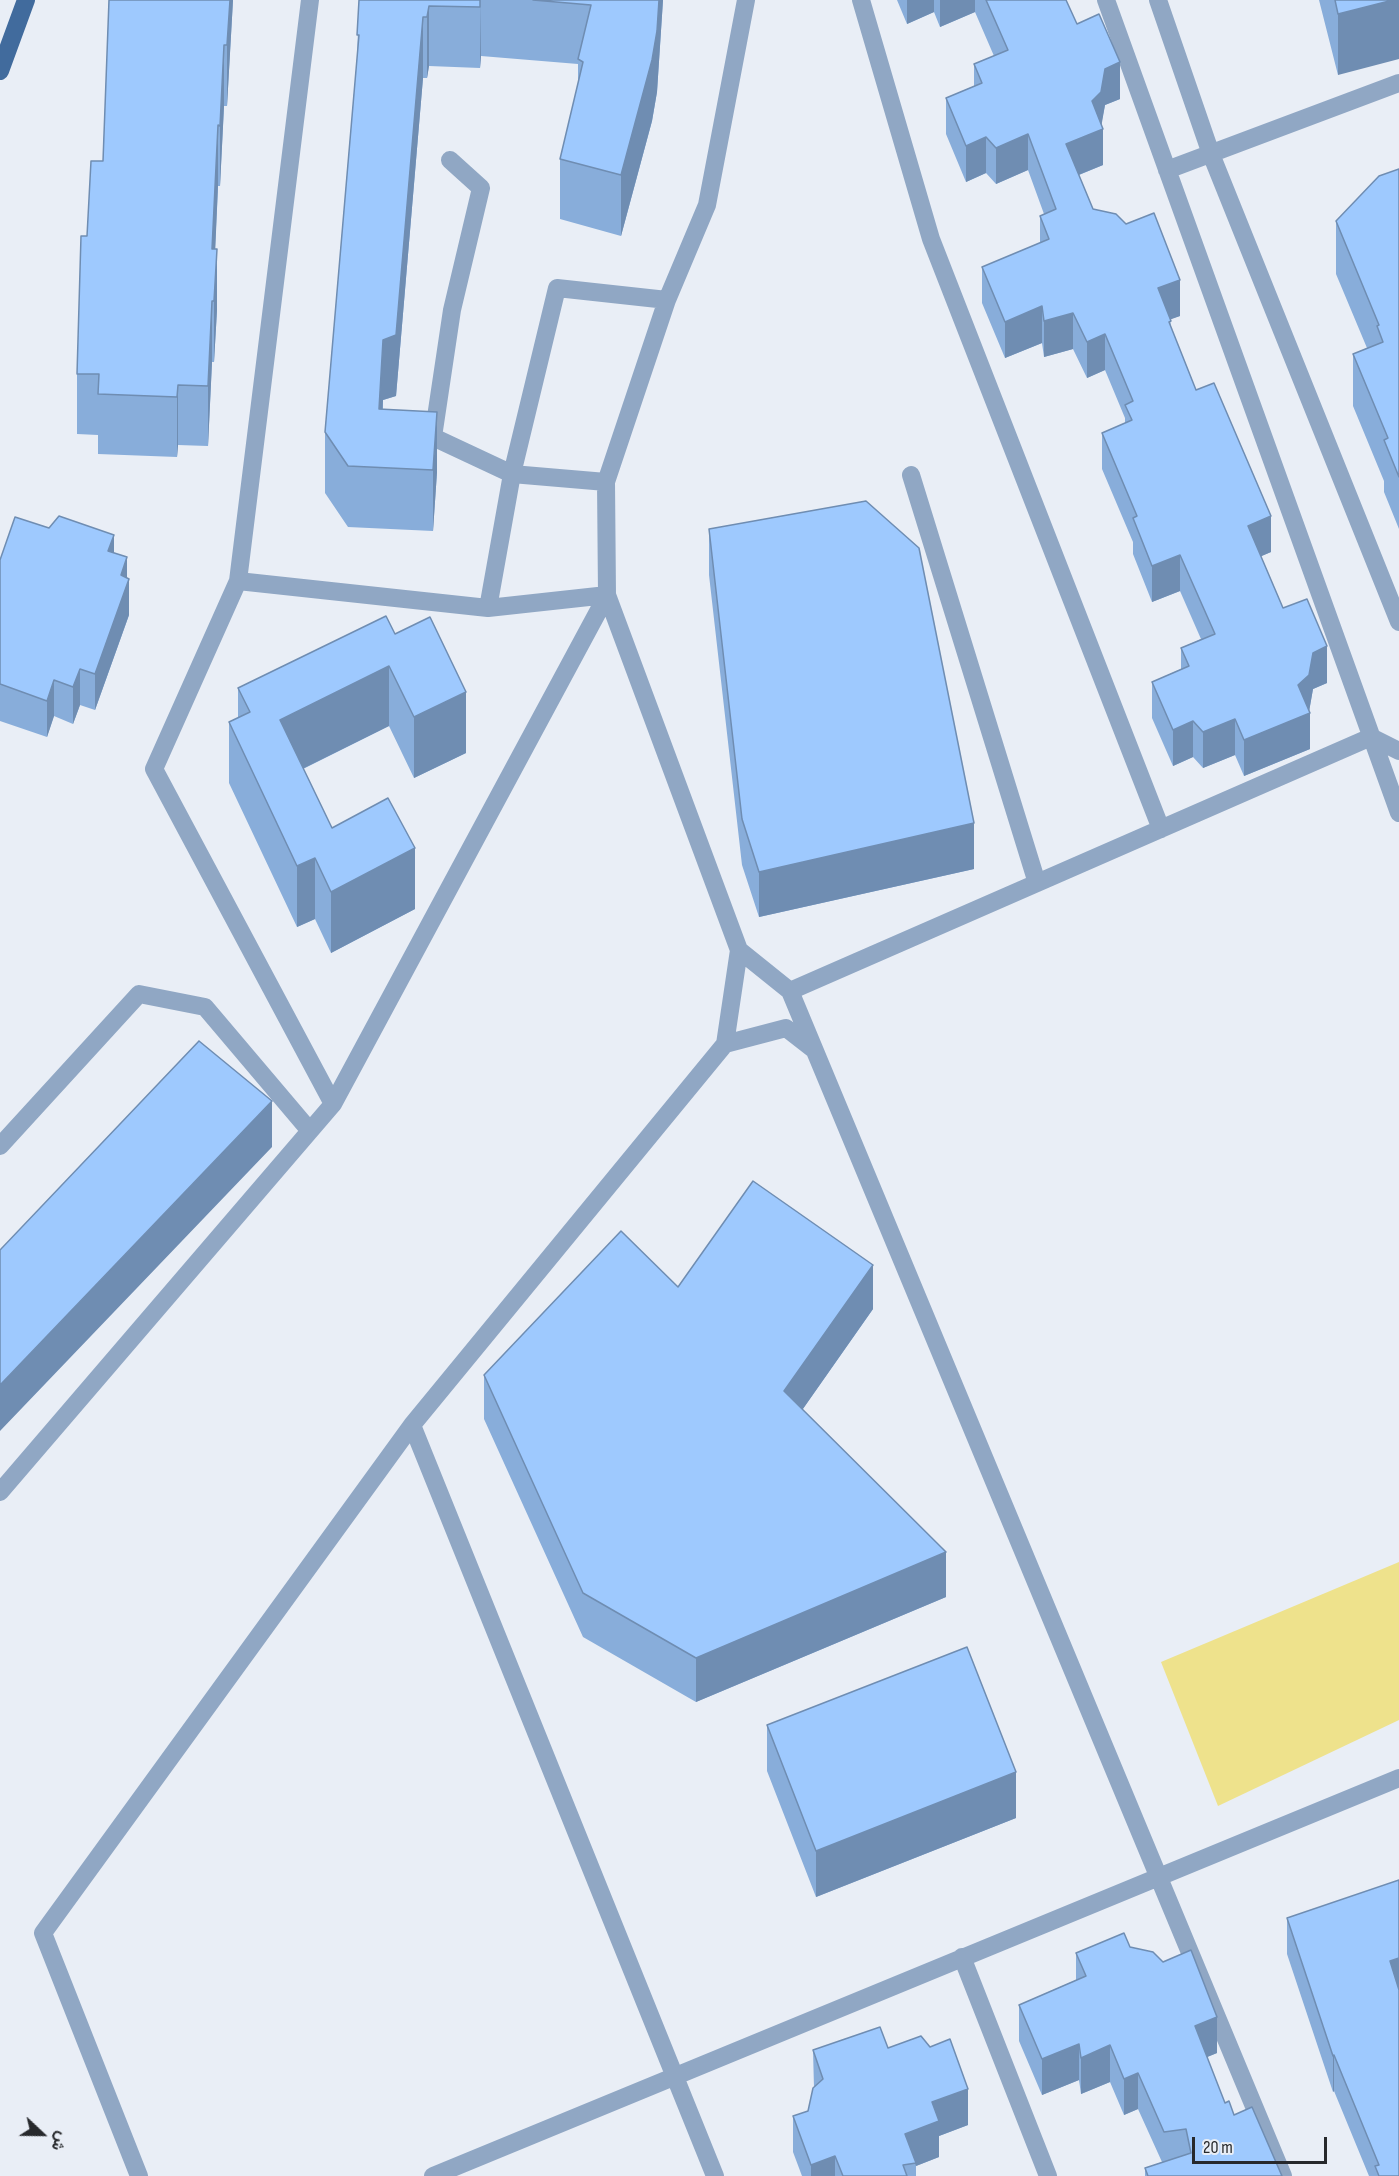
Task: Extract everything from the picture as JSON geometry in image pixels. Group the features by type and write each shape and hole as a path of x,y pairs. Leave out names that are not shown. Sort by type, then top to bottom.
{"main road":[{"path":"0,71 26,0"}],"street":[{"path":"310,0 238,581 154,769 333,1104"},
{"path":"139,2176 43,1933 412,1425 724,1044 739,950 607,595 606,483 667,300 707,205 746,0"},
{"path":"861,0 931,239 1161,828"},
{"path":"1106,0 1399,813"},
{"path":"1158,0 1211,154 1399,622"},
{"path":"1167,170 1399,83"},
{"path":"450,160 481,188 452,310 433,437 512,474 606,483"},
{"path":"488,608 512,474 557,288 667,300"},
{"path":"911,475 1037,883"},
{"path":"238,581 488,608 607,595"},
{"path":"0,1492 333,1104 607,595"},
{"path":"790,991 1371,737 1399,751"},
{"path":"739,950 790,991 1283,2176"},
{"path":"0,1146 140,994 205,1007 310,1131"},
{"path":"724,1044 786,1028 814,1050"},
{"path":"412,1425 715,2176"},
{"path":"433,2176 1399,1778"},
{"path":"962,1957 1048,2176"}],"shaded area":[{"path":"1399,1562 1399,1720 1218,1806 1161,1662"}],"building":[{"path":"109,0 230,0 227,45 224,45 220,126 218,125 212,249 217,249 208,386 178,385 177,397 98,394 99,374 77,374 81,236 87,236 91,161 103,161"},
{"path":"359,0 480,0 480,7 429,6 427,17 423,17 396,335 383,340 379,409 437,412 433,470 348,466 325,432 359,35 357,35"},
{"path":"533,0 659,0 652,60 621,175 560,159 583,62 578,59 591,5"},
{"path":"986,0 1066,0 1077,24 1099,14 1120,62 1105,69 1101,92 1092,101 1103,129 1066,144 1093,209 1116,214 1126,224 1154,213 1180,280 1158,288 1171,321 1169,322 1196,390 1214,383 1271,516 1248,526 1283,608 1307,599 1327,646 1313,653 1309,675 1298,685 1310,713 1244,740 1235,719 1203,732 1193,721 1173,730 1152,682 1189,666 1181,648 1215,634 1180,555 1152,566 1133,518 1137,516 1102,433 1132,420 1125,405 1133,401 1105,334 1087,342 1073,313 1044,321 1042,306 1005,322 982,267 1049,239 1040,216 1056,209 1028,134 996,148 986,137 966,146 946,98 982,83 974,64 1008,50"},
{"path":"1335,0 1393,0 1338,14"},
{"path":"1399,169 1399,477 1384,440 1388,438 1353,354 1383,342 1377,326 1379,325 1336,221 1379,176"},
{"path":"866,501 919,548 974,823 759,872 742,819 709,529"},
{"path":"59,516 114,535 108,551 127,557 121,575 129,579 95,674 80,669 73,687 54,680 47,701 0,684 0,560 15,517 49,528"},
{"path":"386,616 395,634 430,617 466,692 414,717 389,666 280,720 332,828 388,798 415,848 331,892 315,858 297,866 229,722 250,712 238,688"},
{"path":"199,1041 272,1101 0,1385 0,1250"},
{"path":"753,1181 873,1265 784,1391 946,1552 696,1658 583,1593 484,1375 621,1231 678,1287"},
{"path":"967,1647 1016,1772 816,1851 767,1725"},
{"path":"1399,1880 1399,1958 1390,1961 1399,1990 1399,2176 1379,2176 1375,2166 1379,2165 1333,2056 1287,1918"},
{"path":"1124,1933 1130,1947 1153,1952 1163,1962 1191,1950 1217,2017 1195,2026 1225,2103 1229,2101 1234,2115 1252,2107 1282,2176 1148,2176 1145,2168 1191,2153 1186,2129 1164,2132 1138,2073 1124,2079 1110,2045 1081,2058 1079,2044 1042,2059 1019,2005 1086,1976 1076,1953"},
{"path":"880,2027 888,2048 921,2036 930,2047 950,2039 968,2089 932,2102 939,2121 905,2134 916,2163 903,2165 907,2176 843,2176 835,2156 811,2165 793,2116 808,2111 813,2088 823,2079 813,2050"}]}
